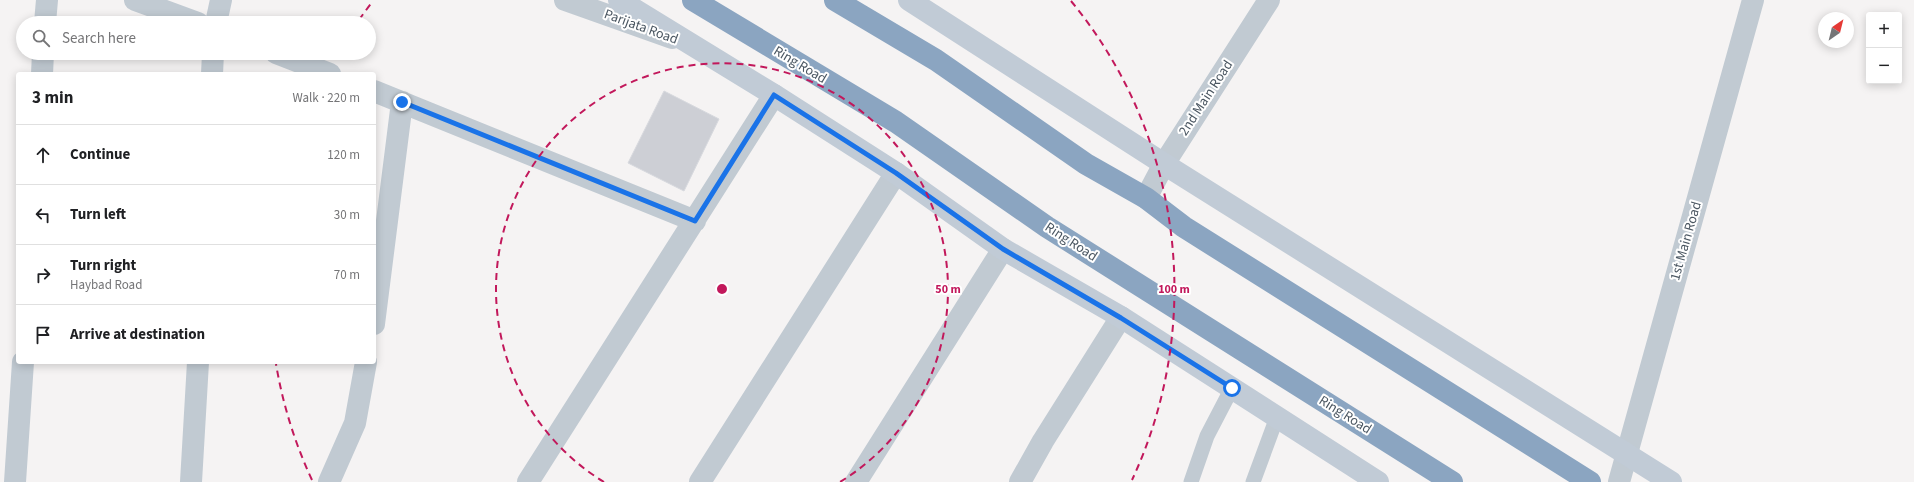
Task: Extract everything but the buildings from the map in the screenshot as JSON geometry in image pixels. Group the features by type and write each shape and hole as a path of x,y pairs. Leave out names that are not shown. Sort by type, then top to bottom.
{"highway":[{"name":"Ring Road","path":"693,0 896,122 1048,227 1452,482"},
{"path":"835,0 936,60 1086,164 1146,198 1191,231 1590,482"}],"street":[{"path":"46,16 47,0"},
{"path":"135,0 179,16"},
{"path":"218,16 221,0"},
{"name":"Parijata Road","path":"565,0 694,46"},
{"path":"619,0 774,95 896,173 1003,249 1121,318 1378,482"},
{"path":"909,0 1164,164 1671,482"},
{"name":"2nd Main Road","path":"1146,198 1164,164 1269,0"},
{"name":"1st Main Road","path":"1619,482 1753,0"},
{"path":"42,72 43,60"},
{"path":"212,72 213,60"},
{"path":"294,60 325,72"},
{"path":"376,92 695,221"},
{"path":"528,482 774,95"},
{"path":"376,308 402,102"},
{"path":"700,482 896,173"},
{"path":"856,482 1003,249"},
{"path":"1020,482 1043,441 1121,318"},
{"path":"15,482 23,364"},
{"path":"191,482 198,364"},
{"path":"329,482 355,423 366,364"},
{"path":"0,481 19,482"}],"lane":[{"path":"1192,482 1207,436 1232,388"},
{"path":"1253,482 1277,417"}],"route":[{"path":"402,102 695,221 774,95 896,173 1003,249 1121,318 1232,388"}]}
